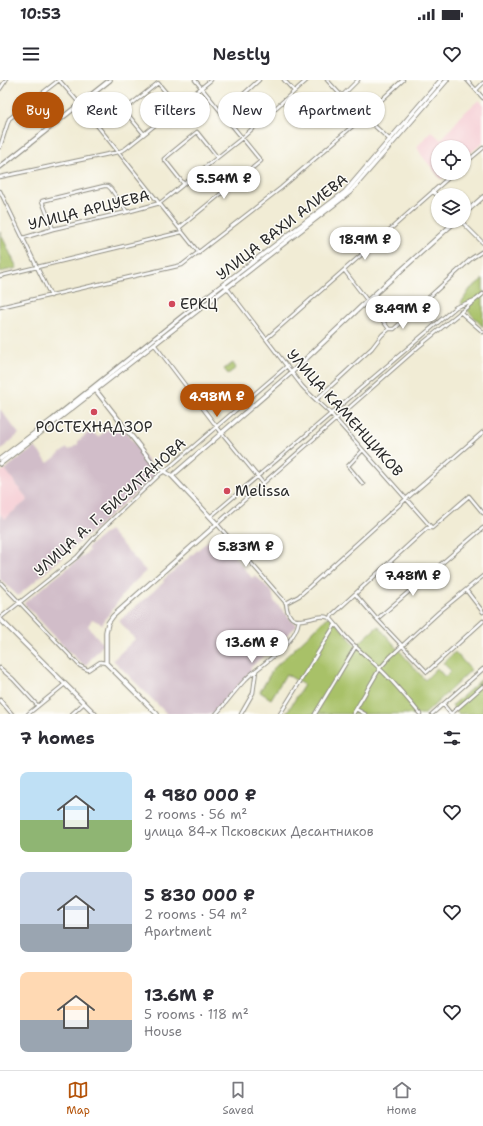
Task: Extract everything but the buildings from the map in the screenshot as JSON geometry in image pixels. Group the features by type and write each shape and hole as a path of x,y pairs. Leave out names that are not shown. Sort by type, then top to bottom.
{"main road":[{"path":"95,92 110,80"},
{"name":"УЛИЦА ВАХИ АЛИЕВА","path":"0,464 94,388 345,192 442,80"},
{"name":"УЛИЦА ВАХИ АЛИЕВА","path":"0,459 154,344 225,285 350,192 447,80"},
{"path":"0,167 72,110"},
{"path":"471,208 483,197"},
{"name":"УЛИЦА А. Г. БИСУЛТАНОВА","path":"172,476 292,372 367,301 448,228"},
{"path":"94,388 154,464 172,476 217,524 110,619 106,632 106,663 157,714"},
{"path":"0,619 96,714"}],"street":[{"path":"0,90 6,80"},
{"path":"0,148 9,119 59,80 72,95"},
{"path":"195,80 218,109"},
{"path":"197,92 211,80"},
{"path":"246,92 259,80"},
{"path":"284,80 294,91"},
{"name":"УЛИЦА АРЦУЕВА","path":"23,238 53,229 160,203 183,183 242,138 307,80"},
{"path":"327,80 338,92"},
{"path":"346,92 358,80"},
{"path":"385,97 402,80"},
{"path":"467,80 483,98"},
{"path":"147,92 158,83 166,92"},
{"path":"476,90 483,83"},
{"path":"140,97 124,110 144,134"},
{"path":"99,128 199,253"},
{"path":"0,177 118,152 125,149 152,128"},
{"path":"179,228 261,162 234,128"},
{"path":"0,307 182,264 199,253 281,188 351,128"},
{"path":"376,128 390,140"},
{"path":"183,183 164,159 197,132 217,157"},
{"path":"471,158 483,148"},
{"path":"436,188 446,180"},
{"path":"53,229 42,201 104,186 108,186 111,189 127,212"},
{"path":"0,191 51,296"},
{"path":"266,339 431,193"},
{"path":"468,228 483,243"},
{"path":"0,276 182,232"},
{"path":"317,400 372,348 382,335 394,328 472,258 483,251"},
{"path":"344,270 390,329"},
{"name":"УЛИЦА КАМЕНЩИКОВ","path":"225,285 311,396 331,414 432,528"},
{"path":"420,714 397,686 335,625 331,618 320,616 299,620 291,617 288,614 286,603 217,524 460,312 483,294"},
{"path":"210,517 456,307 477,299"},
{"path":"460,312 483,332"},
{"path":"154,344 217,427 263,483"},
{"name":"УЛИЦА А. Г. БИСУЛТАНОВА","path":"0,619 76,557 101,530 160,474 287,366"},
{"path":"286,603 299,596 406,499 483,432"},
{"path":"363,450 348,466 363,484"},
{"path":"331,618 332,615 427,528 432,528 469,496 483,513"},
{"path":"377,619 483,528"},
{"path":"353,714 380,668 390,657 439,612 483,576"},
{"path":"0,582 84,669 89,669 100,662 106,663"},
{"path":"466,590 483,612"},
{"path":"355,594 426,672 483,621"},
{"path":"216,714 248,677 284,648 297,627 299,620"},
{"path":"280,714 335,625"},
{"path":"316,714 356,646"},
{"path":"0,668 13,679 38,706"},
{"path":"432,714 483,669"},
{"path":"241,714 254,693 256,671"},
{"path":"28,714 65,684"},
{"path":"443,704 451,714 483,686"},
{"path":"0,700 12,714"},
{"path":"72,714 85,702"},
{"path":"356,709 365,714"}],"shaded area":[{"path":"479,100 483,104 483,142 471,153 471,140 441,140 464,113"},
{"path":"431,131 441,140 431,140 431,167 417,147"},
{"path":"0,409 19,434 0,450"},
{"path":"118,421 156,472 156,475 18,596 0,579 0,514 4,519 28,500 5,469 35,447 48,463 67,448 69,450 78,444 78,441 91,431 98,437"},
{"path":"5,469 28,500 4,519 0,514 0,473"},
{"path":"109,530 146,571 127,589 102,624 92,619 88,626 102,643 102,646 85,666 66,649 24,603 89,551 87,548"},
{"path":"216,534 252,578 255,575 272,592 274,601 297,626 250,668 252,670 214,714 167,714 113,660 135,639 119,621"}],"green space":[{"path":"0,232 17,268 0,272"},
{"path":"483,279 483,327 461,303 470,289"},
{"path":"233,363 236,368 228,374 224,369"},
{"path":"330,615 356,646 378,626 425,680 437,668 445,677 451,671 443,663 455,652 471,670 425,714 286,714 304,685 286,674 271,699 260,692 273,669"},
{"path":"483,678 483,714 459,714 452,706"}],"place":[{"name":"ЕРКЦ","path":"172,304"},
{"name":"РОСТЕХНАДЗОР","path":"94,412"},
{"name":"Melissa","path":"227,491"}]}
